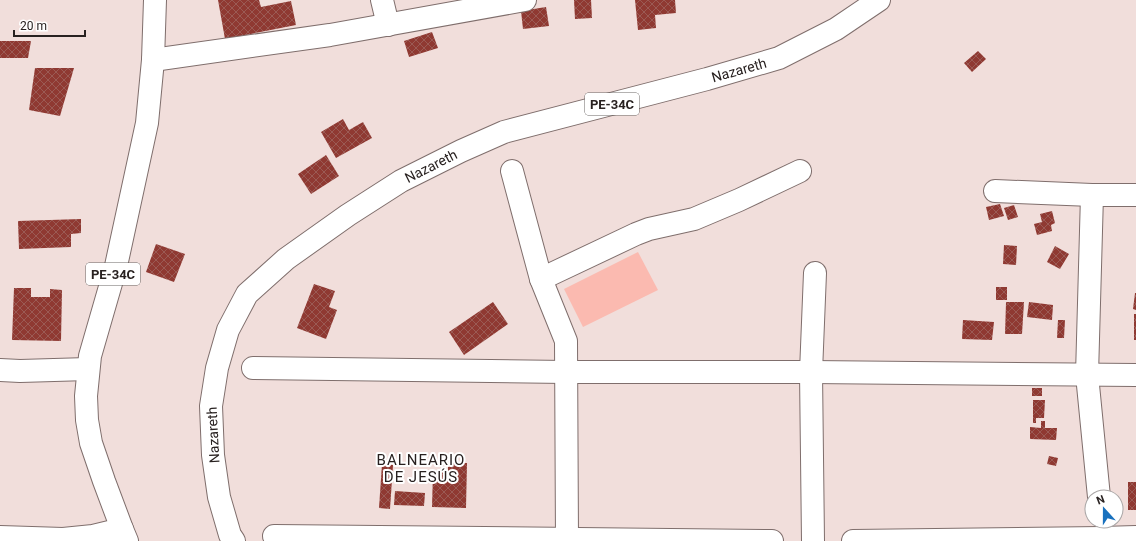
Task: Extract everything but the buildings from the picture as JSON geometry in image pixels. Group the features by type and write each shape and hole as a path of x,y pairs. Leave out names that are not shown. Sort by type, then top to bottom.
{"street":[{"name":"PE-34C","path":"124,535 92,443 87,420 86,402 88,369 101,314 116,266 148,123 153,60 155,0"},
{"path":"382,0 388,25"},
{"path":"153,60 330,35 525,0"},
{"name":"Nazareth","path":"234,541 230,535 219,497 213,455 210,406 217,368 228,330 247,294 286,259 348,215 401,181 461,151 504,132 707,79 779,58 836,29 879,0"},
{"path":"512,171 541,279 566,341 567,540"},
{"path":"541,279 636,234 649,229 694,219 739,200 800,171"},
{"path":"995,191 1092,195 1136,195"},
{"path":"1092,195 1088,375 1098,489"},
{"path":"813,541 811,372 815,273"},
{"path":"253,368 1136,376"},
{"path":"0,370 20,371 88,369"},
{"path":"853,541 1102,533 1136,537"},
{"path":"0,537 71,538 124,535"},
{"path":"274,536 772,541"}],"shaded area":[{"path":"638,252 658,290 583,327 564,289"}],"district":[{"name":"BALNEARIO DE JESÚS","path":"421,468"}]}
